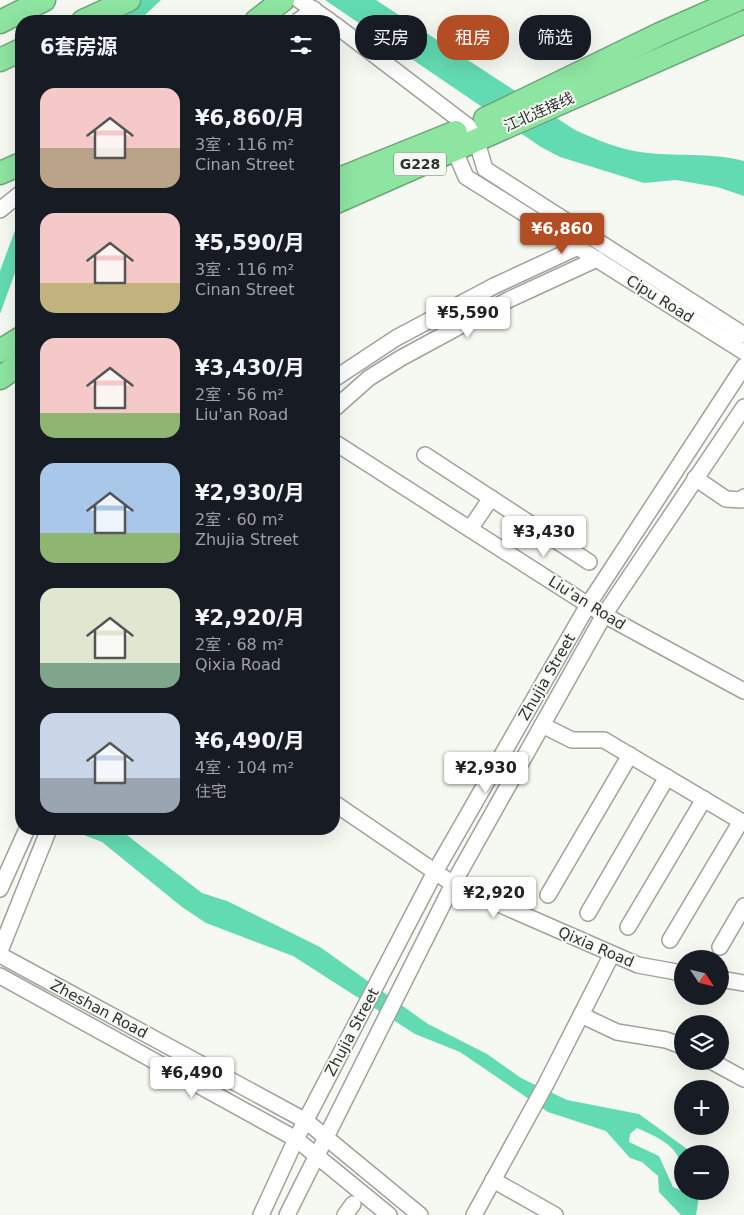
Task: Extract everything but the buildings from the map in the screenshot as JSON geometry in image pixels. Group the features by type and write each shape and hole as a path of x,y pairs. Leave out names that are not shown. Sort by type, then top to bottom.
{"highway":[{"path":"0,22 44,0"},
{"path":"96,15 129,0"},
{"path":"264,15 283,0"},
{"name":"江北连接线","path":"340,200 454,149 477,129 507,126 538,103 660,34 738,0"},
{"name":"江北连接线","path":"340,179 477,129 744,22"},
{"path":"0,60 15,53"},
{"path":"0,173 15,167"},
{"path":"0,351 15,342"},
{"path":"0,378 15,367"}],"street":[{"path":"299,0 322,15"},
{"path":"306,15 314,9"},
{"path":"340,28 477,129"},
{"name":"Cipu Road","path":"477,129 485,169 744,335"},
{"name":"Cipu Road","path":"454,149 466,177 744,352"},
{"path":"0,210 15,198"},
{"path":"340,375 396,338 494,286 578,247"},
{"path":"340,404 369,378 401,358 508,300 597,259"},
{"name":"Zhujia Street","path":"261,1215 296,1140 435,872 588,604 744,366"},
{"name":"Zhujia Street","path":"288,1215 453,884 604,615 744,407"},
{"name":"Liu'an Road","path":"340,446 604,615 744,691"},
{"path":"425,455 588,562"},
{"path":"695,478 726,499 741,500 744,497"},
{"path":"470,529 491,498"},
{"path":"542,725 572,740 604,740 742,822 670,940"},
{"path":"548,895 630,755"},
{"path":"588,913 667,777"},
{"path":"628,927 704,799"},
{"name":"Qixia Road","path":"340,807 453,884 638,965 674,972"},
{"path":"0,889 24,835"},
{"path":"0,951 48,835"},
{"path":"720,947 744,906"},
{"path":"474,1215 612,954"},
{"name":"Zheshan Road","path":"0,955 306,1121 420,1215"},
{"name":"Zheshan Road","path":"0,976 296,1140 389,1215"},
{"path":"729,980 744,983"},
{"path":"581,1015 617,1032 674,1043"},
{"path":"728,1070 744,1079"},
{"path":"492,1180 555,1215"}],"shaded area":[{"path":"100,0 161,0 145,15 94,15"},
{"path":"325,0 376,0 399,15 355,15 355,20"},
{"path":"427,33 437,40 437,60 468,60 575,130 607,143 623,149 640,152 719,156 744,161 744,196 717,187 676,180 644,183 560,157 541,147 413,60 427,60"},
{"path":"15,230 15,273 0,314 0,271"},
{"path":"84,835 127,835 202,893 227,901 320,947 428,1024 487,1054 521,1078 567,1100 639,1114 682,1145 674,1145 674,1151 666,1143 637,1128 630,1134 629,1142 659,1156 674,1187 674,1200 698,1200 696,1215 681,1215 659,1192 658,1176 642,1162 630,1158 606,1131 548,1112 460,1052 415,1034 293,956 206,923 182,907 102,842"}]}
